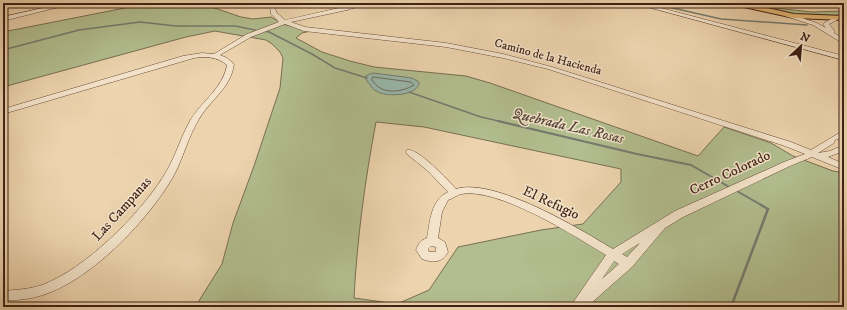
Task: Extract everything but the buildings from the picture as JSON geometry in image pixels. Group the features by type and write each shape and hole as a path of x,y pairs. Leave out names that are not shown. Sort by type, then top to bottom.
{"main road":[{"path":"735,3 774,9 770,6 814,11 843,10"},
{"path":"760,7 787,15 844,18"}],"street":[{"path":"3,19 72,3"},
{"path":"268,3 276,16 287,21"},
{"path":"3,112 170,62 187,58 215,57 243,37 287,21 336,12 366,3"},
{"path":"636,3 844,58"},
{"path":"787,15 815,24 844,42 826,26 827,23 835,18"},
{"name":"Camino de la Hacienda","path":"287,21 300,28 433,43 518,59 568,73 678,110 763,136 844,167"},
{"name":"Las Campanas","path":"3,296 27,294 46,289 67,279 88,265 146,208 167,180 181,154 186,136 196,117 224,84 231,70 215,57"},
{"name":"Cerro Colorado","path":"577,307 613,254 666,220 721,193 813,155 839,137"},
{"name":"Cerro Colorado","path":"813,155 833,153 844,148"},
{"path":"410,152 432,170 453,191 444,198 440,204 432,241"},
{"name":"Camino de la Hacienda","path":"813,155 844,170"},
{"name":"El Refugio","path":"453,191 466,190 481,192 504,198 535,210 572,229 628,264"},
{"name":"Cerro Colorado","path":"577,307 628,264 666,220"}],"green space":[{"path":"150,3 200,3 241,17 253,19 271,17 283,24 311,31 302,33 296,38 322,52 350,61 374,67 466,76 490,83 698,156 724,127 771,143 793,156 833,171 844,173 844,307 192,307 197,304 222,264 233,223 280,88 283,58 280,52 266,40 215,31 186,37 3,87 3,32","holes":["376,122 424,127 621,169 621,182 583,224 541,230 458,247 429,290 397,304 354,298 362,210"]},
{"path":"775,8 812,12 844,11 844,17 786,14 776,10"}],"water":[{"path":"373,73 412,78 419,82 418,87 408,93 395,95 382,94 374,90 365,78 367,75"}],"waterway":[{"path":"651,3 721,19 807,25"},
{"name":"Quebrada Las Rosas","path":"3,50 79,30 140,22 176,26 235,26 255,30"},
{"path":"839,26 844,27"},
{"name":"Quebrada Las Rosas","path":"262,31 269,32 312,54 335,68 367,78"},
{"name":"Quebrada Las Rosas","path":"409,92 481,117 503,122"},
{"name":"Quebrada Las Rosas","path":"498,121 637,154 691,165 731,188"},
{"name":"Quebrada Las Rosas","path":"735,190 763,206"},
{"name":"Quebrada Las Rosas","path":"731,307 768,209 761,205"}]}
